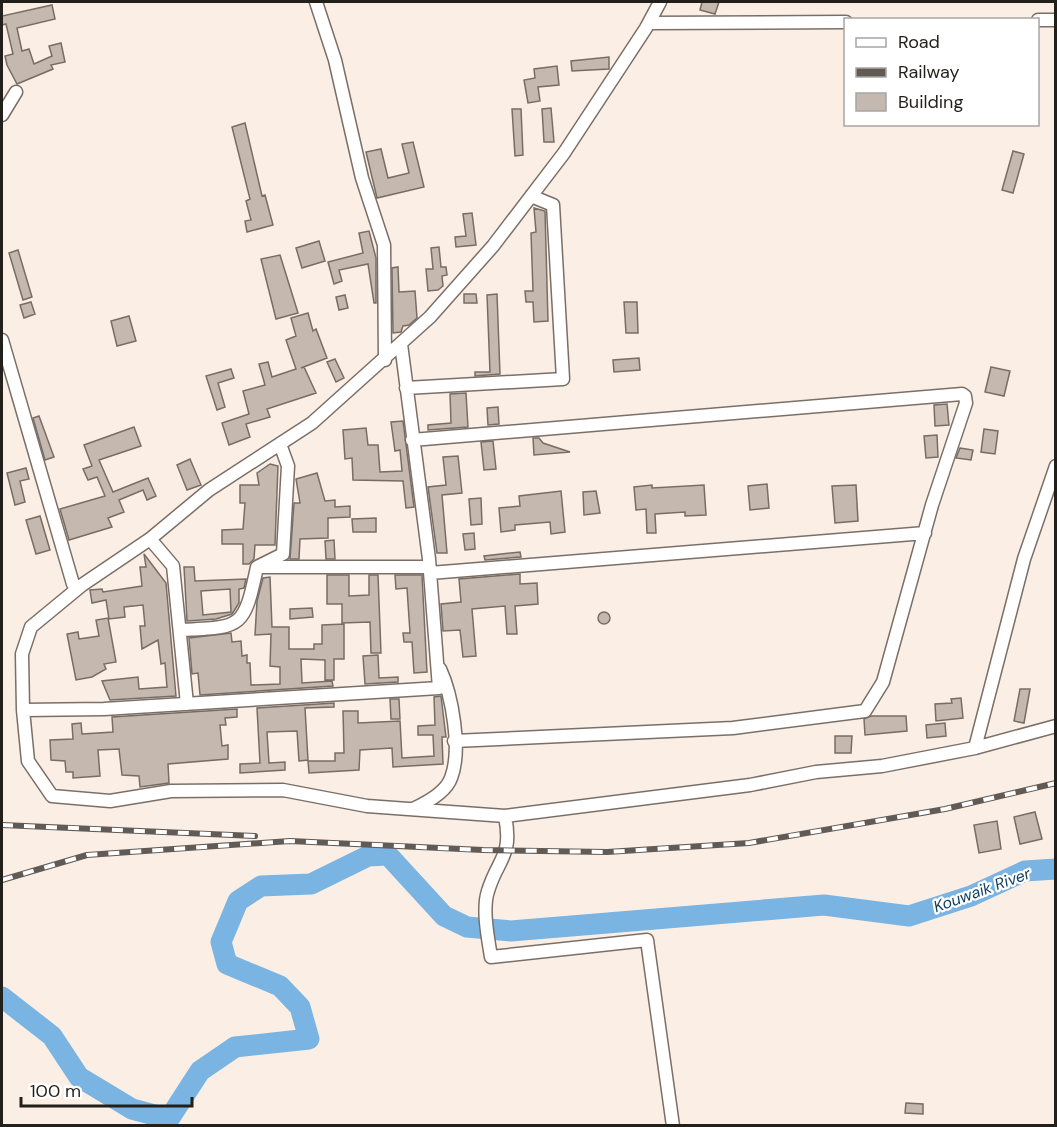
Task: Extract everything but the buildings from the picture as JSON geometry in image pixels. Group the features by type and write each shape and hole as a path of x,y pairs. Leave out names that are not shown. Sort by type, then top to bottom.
{"street":[{"path":"316,2 335,60 362,178 384,245 385,360"},
{"path":"660,2 649,23 564,153 531,196 473,268 385,360 312,423 209,490 150,539 78,588 30,627 22,654 23,710 28,761 52,796 111,801 171,791 283,790 367,806 505,816 750,785 816,772 882,766 975,748 1056,726"},
{"path":"1039,20 1056,20"},
{"path":"649,23 844,22"},
{"path":"2,115 16,92"},
{"path":"406,388 563,379 553,205 531,196"},
{"path":"2,340 69,573 73,584 78,588"},
{"path":"23,710 187,704 439,688 430,570 401,344"},
{"path":"412,440 962,394 965,396 966,403 925,533 884,682 865,711 733,728 454,741"},
{"path":"257,567 283,554 288,465 280,444"},
{"path":"975,748 1024,559 1056,466"},
{"path":"257,567 430,570 925,533"},
{"path":"150,539 173,566 187,704"},
{"path":"181,630 230,627 240,620 252,594 257,567"},
{"path":"413,809 430,801 451,779 455,758 447,685 437,662"},
{"path":"505,816 508,834 504,860 487,892 491,957 647,940 673,1125"}],"waterway":[{"name":"Kouwaik River","path":"2,997 52,1036 79,1077 132,1109 169,1119 200,1071 235,1047 309,1039 300,1007 280,986 227,964 221,942 238,901 261,886 311,884 368,856 388,855 444,916 467,927 511,931 824,905 909,916 971,896 1025,871 1056,869"}],"railway":[{"path":"2,880 87,855 290,841 483,850 607,852 749,843 945,809 1056,783"},
{"path":"2,825 255,836"}]}
